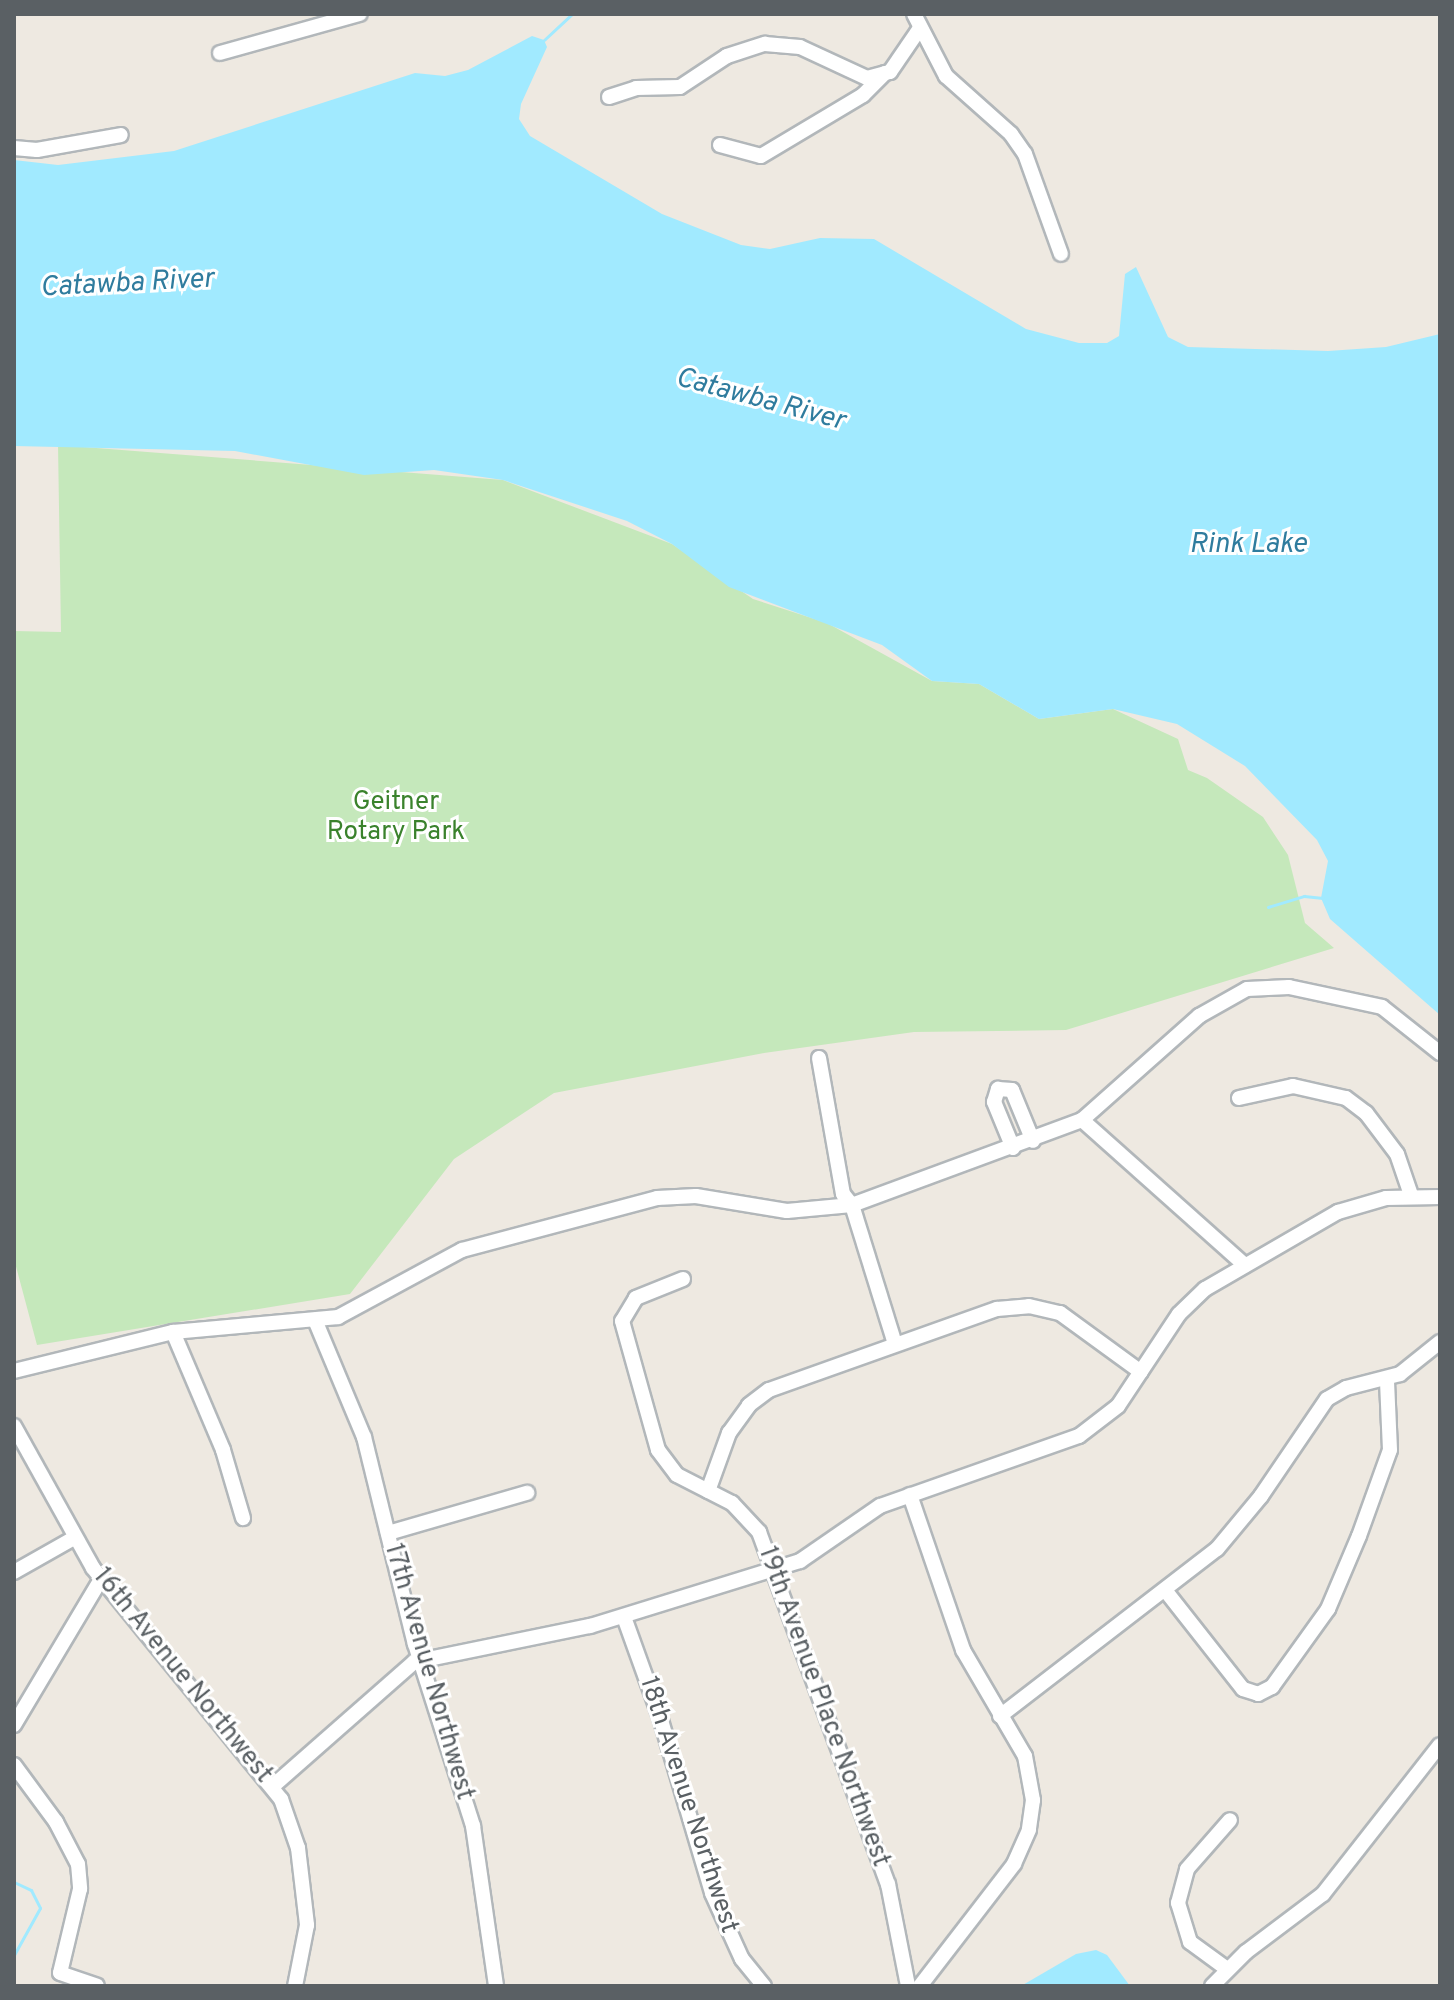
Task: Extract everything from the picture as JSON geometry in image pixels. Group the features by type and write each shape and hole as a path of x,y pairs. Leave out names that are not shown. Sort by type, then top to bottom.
{"street":[{"path":"220,53 360,14"},
{"path":"914,14 946,76 1011,134 1025,154 1061,254"},
{"path":"720,145 761,156 863,95 906,55 920,28"},
{"path":"609,97 636,88 680,87 727,56 765,44 800,47 867,78 885,73"},
{"path":"14,148 23,152 121,135"},
{"path":"14,1371 173,1332 315,1320 365,1305 462,1250 657,1198 696,1196 787,1211 852,1205 1033,1141 1082,1120 1219,1000 1262,986 1382,1007 1440,1053"},
{"path":"819,1058 843,1194 852,1205 895,1344"},
{"path":"1239,1098 1293,1086 1346,1098 1366,1113 1397,1154 1411,1195"},
{"path":"1013,1148 994,1102 998,1089 1012,1090 1033,1141"},
{"path":"1082,1120 1245,1265"},
{"path":"273,1786 394,1673 421,1662 624,1617 775,1569 813,1555 865,1513 1079,1436 1118,1406 1185,1306 1245,1265 1338,1212 1411,1195 1440,1197"},
{"name":"19th Avenue Place Northwest","path":"683,1279 636,1298 625,1312 622,1330 660,1454 677,1475 751,1519 775,1569 888,1884 908,1986"},
{"path":"708,1491 729,1433 757,1398 794,1379 997,1309 1029,1306 1069,1318 1141,1372"},
{"name":"17th Avenue Northwest","path":"315,1320 364,1437 421,1662 473,1826 496,1986"},
{"path":"173,1332 223,1450 243,1518"},
{"path":"1000,1716 1165,1590 1236,1528 1327,1399 1346,1388 1387,1380 1440,1342"},
{"path":"1165,1590 1243,1689 1258,1694 1272,1687 1340,1585 1390,1450 1387,1380"},
{"name":"16th Avenue Northwest","path":"14,1426 74,1538 101,1579 273,1786 295,1835 301,1869 307,1925 295,1986"},
{"path":"388,1533 527,1493"},
{"path":"910,1495 963,1650 1030,1772 1032,1815 1014,1864 920,1986"},
{"path":"14,1572 74,1538"},
{"path":"14,1725 101,1579"},
{"name":"18th Avenue Northwest","path":"624,1617 660,1717 712,1893 742,1959 764,1986"},
{"path":"1212,1986 1227,1969 1323,1894 1440,1745"},
{"path":"14,1765 56,1822 78,1864 80,1889 60,1973 97,1986"},
{"path":"1227,1969 1190,1942 1178,1903 1187,1869 1230,1820"}],"green space":[{"name":"Geitner Rotary Park","path":"58,445 503,480 672,544 753,599 827,623 932,681 979,684 1039,719 1113,709 1178,739 1188,770 1207,778 1263,817 1288,855 1305,923 1334,948 1066,1030 914,1032 764,1053 554,1093 454,1159 350,1294 37,1345 14,1259 14,631 61,632"}],"water":[{"name":"Rink Lake","path":"532,36 544,40 547,47 521,104 519,119 530,136 662,214 741,245 770,249 820,238 874,239 1026,329 1079,343 1107,343 1119,336 1125,274 1136,267 1168,337 1188,347 1328,351 1386,347 1440,334 1440,1015 1330,919 1321,898 1328,861 1317,840 1245,766 1177,724 1113,709 1039,719 979,684 932,681 882,645 729,587 672,544 627,521 503,480 434,470 364,475 235,451 14,446 14,160 58,165 174,151 415,73 445,76 468,70"},
{"path":"1096,1950 1107,1955 1130,1986 1021,1986 1076,1954"}],"waterway":[{"path":"544,40 572,14"},
{"path":"1268,907 1304,896 1323,898"},
{"path":"14,1882 31,1890 40,1908 14,1955"}],"water label":[{"name":"Catawba River","path":"127,284"},
{"name":"Catawba River","path":"760,400"}]}
